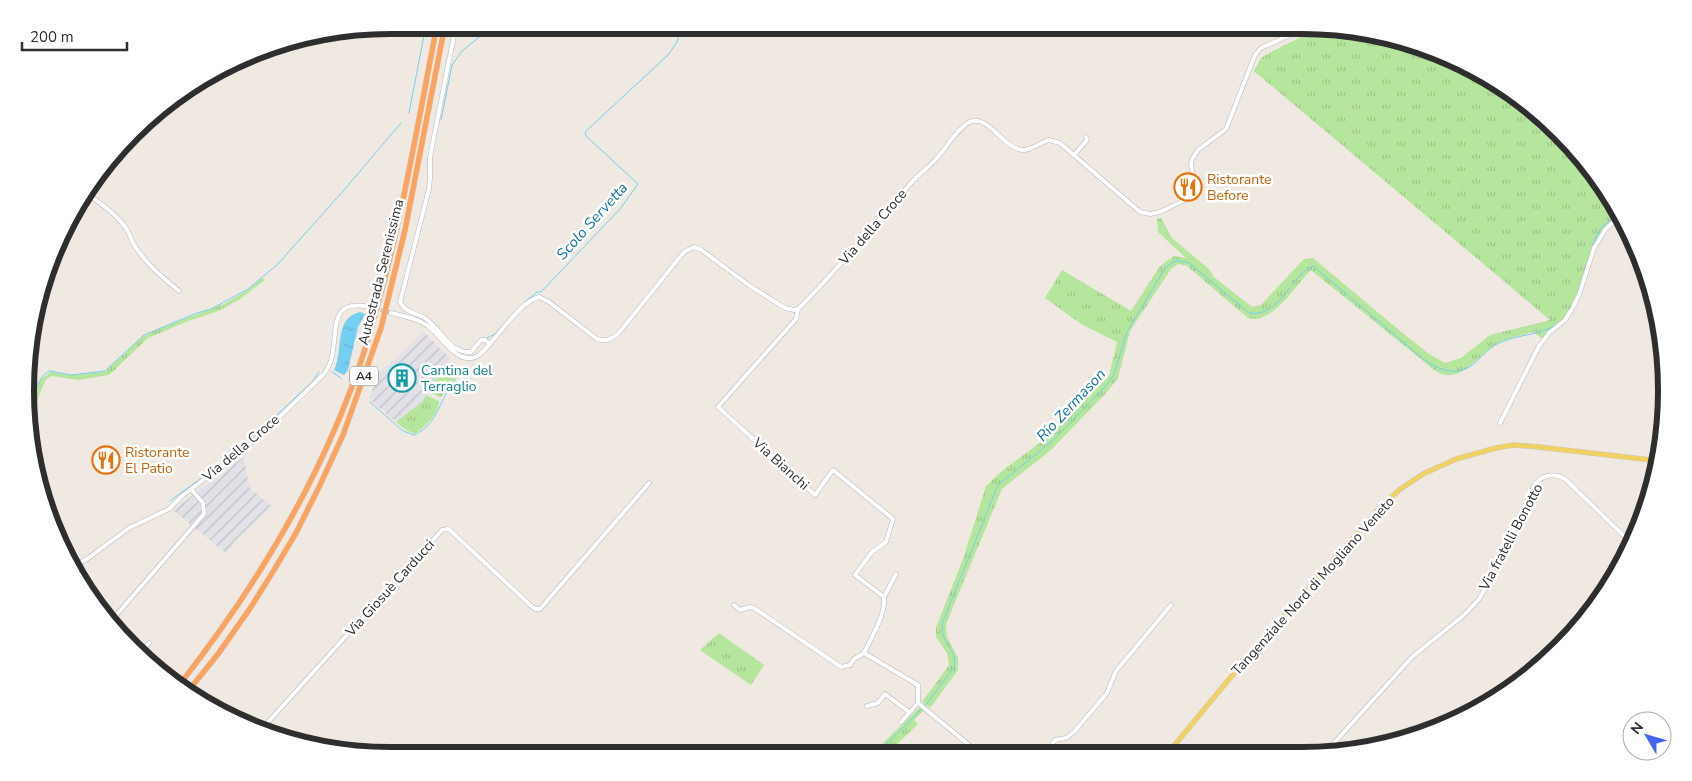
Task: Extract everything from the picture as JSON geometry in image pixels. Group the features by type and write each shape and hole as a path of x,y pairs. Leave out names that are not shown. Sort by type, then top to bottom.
{"highway":[{"name":"Autostrada Serenissima","path":"183,681 243,599 288,527 312,479 348,396 386,276 436,34"},
{"name":"Autostrada Serenissima","path":"192,687 218,654 274,570 316,493 342,435 383,319 407,220 443,34"}],"main road":[{"name":"Tangenziale Nord di Mogliano Veneto","path":"1173,747 1230,678 1377,511 1399,490 1423,474 1439,465 1472,454 1513,446 1607,454 1651,461"}],"street":[{"path":"454,34 430,157 429,189 400,302 405,309 431,323 460,351 470,352 482,340 490,344"},
{"name":"Via della Croce","path":"798,309 859,244 914,180 936,159 967,123 973,120 985,124 1018,149 1027,150 1049,140 1060,143 1132,206 1145,214 1160,212 1189,198 1194,193 1195,186 1191,166 1192,159 1198,150 1226,129 1254,55 1261,48 1292,34"},
{"path":"1074,155 1087,140 1086,137"},
{"path":"91,197 121,221 147,261 159,275 178,291"},
{"path":"1500,423 1539,346 1549,333 1565,320 1572,309 1579,295 1594,248 1605,230 1614,220"},
{"path":"391,312 427,325 457,354 469,358 479,356 517,313 532,300 539,297 549,302 596,339 610,340 618,334 684,252 694,247 700,249 750,286 785,308 798,309"},
{"name":"Via della Croce","path":"79,564 129,528 168,508 252,442 324,374 333,356 335,324 339,315 346,308 354,305 369,307"},
{"name":"Via Bianchi","path":"798,309 796,319 718,407 814,495 832,470 894,519 886,542 872,552 855,575 884,598"},
{"name":"Via fratelli Bonotto","path":"1333,745 1412,657 1464,615 1478,599 1494,573 1536,483 1544,477 1554,475 1565,479 1626,538"},
{"name":"Via Giosuè Carducci","path":"267,725 442,530 451,530 529,604 540,609 649,483"},
{"path":"115,617 204,514 203,504 191,489"},
{"path":"734,605 740,610 750,607 754,608 841,667 850,664 864,653 878,624 884,598 896,574"},
{"path":"1050,747 1055,740 1066,738 1074,732 1107,693 1116,671 1171,605"},
{"path":"144,649 149,643"},
{"path":"864,653 918,685 919,704 971,747"},
{"path":"867,706 878,703 886,694 909,712"},
{"path":"901,722 919,704"}],"shaded area":[{"path":"424,332 450,358 423,401 396,422 369,398 380,372"},
{"path":"244,457 249,487 271,506 234,542 227,554 173,510"}],"green space":[{"path":"1307,34 1348,37 1394,46 1438,61 1459,71 1519,107 1570,155 1598,192 1614,220 1595,242 1577,297 1568,314 1543,339 1533,332 1504,341 1489,349 1471,366 1457,374 1449,375 1441,374 1428,365 1311,270 1277,308 1261,318 1254,319 1248,318 1187,266 1178,264 1171,269 1130,331 1118,378 1051,450 1002,489 946,624 947,637 958,658 958,670 930,708 922,702 949,665 947,653 936,637 936,627 963,559 986,486 1002,471 1041,442 1109,376 1117,342 1081,324 1045,298 1062,270 1131,311 1160,266 1174,256 1186,258 1158,232 1157,219 1161,218 1172,238 1209,269 1214,277 1252,307 1261,305 1304,259 1313,258 1429,354 1445,363 1461,358 1490,335 1550,320 1254,71 1261,58"},
{"path":"262,278 265,280 240,299 221,310 188,321 148,338 109,375 78,380 52,376 46,379 37,400 34,398 41,379 51,372 70,375 105,372 142,337 224,304 246,291"},
{"path":"446,367 456,377 453,381 451,380 446,391 441,397 428,392 443,368"},
{"path":"426,395 439,401 437,411 431,420 415,434 396,422 423,401"},
{"path":"719,633 764,665 751,685 700,650"},
{"path":"920,707 924,710 914,720 918,724 894,747 879,747"}],"water":[{"path":"360,312 365,314 358,327 348,370 344,375 334,370 343,328 346,321 352,315"}],"waterway":[{"path":"409,113 424,34"},
{"path":"441,120 452,65 462,51 483,34"},
{"name":"Scolo Servetta","path":"525,302 537,292 541,292 620,209 638,184 586,136 585,132 668,55 677,42 679,34"},
{"path":"34,393 42,377 50,371 71,375 105,371 144,335 211,309 248,289 278,264 401,123"},
{"name":"Rio Zermason","path":"1586,268 1595,239 1601,228 1613,218"},
{"name":"Rio Zermason","path":"925,706 954,667 953,655 943,635 943,621 998,485 1051,442 1106,386 1114,374 1127,332 1165,268 1176,260 1189,263 1249,313 1260,313 1269,309 1277,303 1297,278 1313,266 1422,358 1434,366 1447,371 1468,368 1495,345 1550,328 1566,316"},
{"name":"Scolo Servetta","path":"487,338 495,334 512,315"},
{"name":"Scolo Servetta","path":"170,501 242,448 313,381 319,372"},
{"name":"Scolo Servetta","path":"332,372 341,378"},
{"name":"Scolo Servetta","path":"370,402 403,431 414,435 434,418 456,379"},
{"name":"Rio Zermason","path":"883,747 922,709"}],"tunnel":[{"path":"369,307 391,313"}],"place":[{"name":"Ristorante Before","path":"1188,187"},
{"name":"Cantina del Terraglio","path":"402,378"},
{"name":"Ristorante El Patio","path":"106,460"}]}
